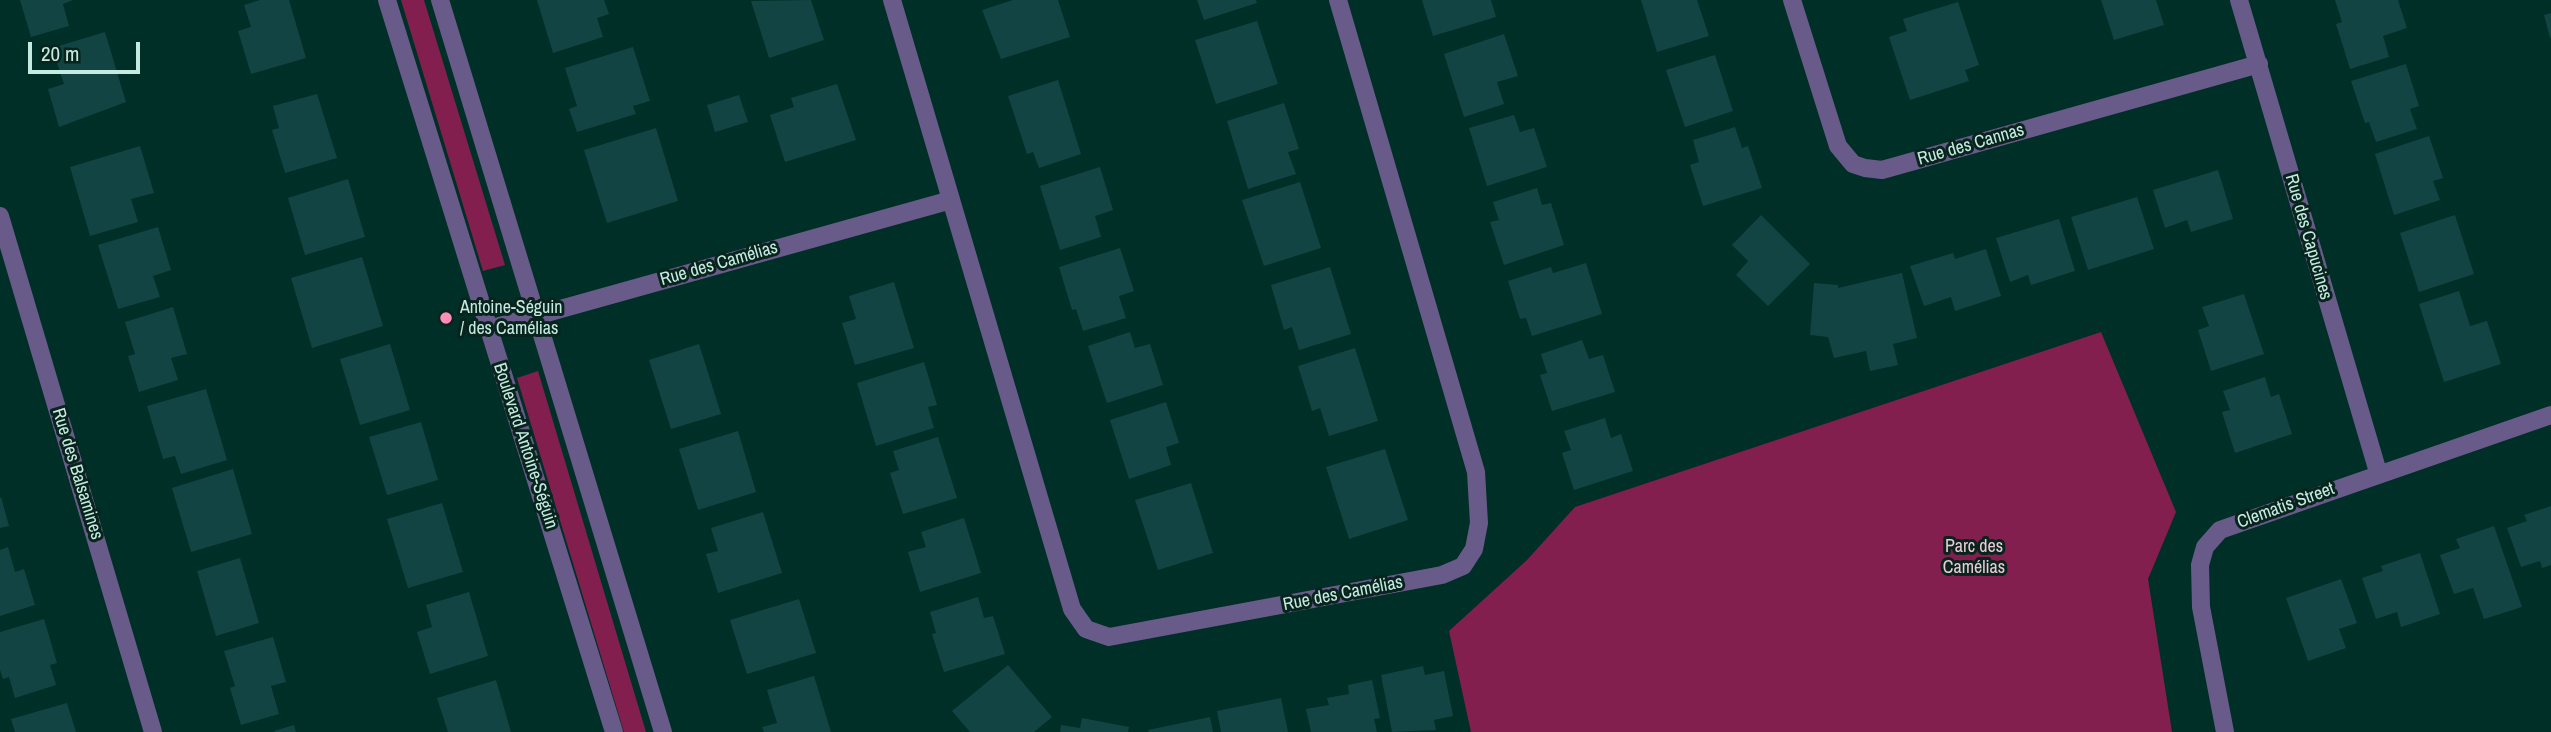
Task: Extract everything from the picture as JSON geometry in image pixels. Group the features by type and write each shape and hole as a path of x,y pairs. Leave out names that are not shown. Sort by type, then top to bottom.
{"street":[{"name":"Boulevard Antoine-Séguin","path":"387,0 614,732"},
{"path":"440,0 663,732"},
{"name":"Rue des Camélias","path":"892,0 1072,609 1086,629 1109,637 1455,571 1471,557 1477,539 1479,507 1476,472 1338,0"},
{"name":"Rue des Cannas","path":"1793,0 1838,146 1853,164 1865,168 1882,170 2259,64"},
{"name":"Rue des Capucines","path":"2239,0 2378,472"},
{"name":"Rue des Camélias","path":"488,329 951,200"},
{"name":"Rue des Balsamines","path":"0,216 153,732"},
{"name":"Clematis Street","path":"2225,732 2201,607 2200,565 2205,547 2220,530 2378,472 2551,415"}],"green space":[{"path":"401,0 424,0 505,265 483,271"},
{"name":"Parc des Camélias","path":"2101,332 2176,512 2148,579 2172,732 1471,732 1449,631 1527,560 1575,507"},
{"path":"538,371 646,732 624,732 517,378"}],"building":[{"path":"20,0 73,0 63,4 69,26 31,37"},
{"path":"260,0 289,0 306,58 251,74 238,31 251,27 244,5"},
{"path":"537,0 604,0 609,14 597,18 603,37 553,53"},
{"path":"811,0 824,40 769,58 751,1"},
{"path":"1013,0 1058,0 1070,37 1001,59 982,10"},
{"path":"1197,0 1256,0 1257,3 1204,20"},
{"path":"1422,0 1491,0 1496,17 1433,36"},
{"path":"1641,0 1697,0 1709,36 1657,52"},
{"path":"2101,0 2156,0 2164,25 2114,40"},
{"path":"2335,0 2398,0 2407,28 2383,36 2389,57 2350,69 2336,24 2342,22"},
{"path":"1958,2 1979,65 1965,70 1969,81 1910,100 1889,37 1907,31 1903,19"},
{"path":"2551,13 2551,38 2550,38 2544,15"},
{"path":"1257,21 1278,84 1216,104 1195,40"},
{"path":"105,32 126,102 59,127 48,89 64,84 52,48"},
{"path":"1504,34 1518,76 1497,82 1504,104 1464,117 1444,54"},
{"path":"633,47 650,101 633,106 636,114 577,132 569,109 577,106 565,68"},
{"path":"1715,55 1733,111 1685,127 1666,70"},
{"path":"2406,64 2419,106 2410,109 2417,129 2376,142 2369,122 2365,123 2351,81"},
{"path":"1058,80 1081,154 1039,168 1033,152 1027,154 1008,96"},
{"path":"837,84 856,140 785,162 770,115 794,107 791,98"},
{"path":"317,94 337,158 285,173 272,130 279,128 273,106"},
{"path":"739,95 748,122 715,132 707,105"},
{"path":"1284,103 1299,149 1288,152 1296,174 1248,189 1227,121"},
{"path":"1514,115 1520,132 1534,128 1547,167 1487,186 1469,128"},
{"path":"1735,127 1742,148 1748,146 1762,188 1703,206 1690,165 1699,162 1693,140"},
{"path":"656,128 678,201 607,223 584,150"},
{"path":"2429,136 2443,178 2433,181 2440,200 2394,215 2375,154"},
{"path":"140,146 154,193 131,199 138,222 90,236 70,167"},
{"path":"1100,167 1113,210 1095,216 1101,237 1060,250 1040,186"},
{"path":"2218,170 2233,219 2191,232 2187,220 2165,228 2153,190"},
{"path":"348,179 365,237 305,255 288,198"},
{"path":"1300,182 1321,248 1264,266 1242,200"},
{"path":"1537,188 1542,205 1551,203 1564,245 1504,265 1490,222 1499,220 1493,202"},
{"path":"2137,197 2154,249 2088,270 2071,217"},
{"path":"1761,215 1810,264 1768,306 1736,275 1748,261 1732,245"},
{"path":"2455,215 2474,274 2419,292 2400,233"},
{"path":"2059,219 2075,271 2031,285 2028,275 2010,282 1996,238"},
{"path":"158,227 171,270 153,276 160,297 118,309 98,245"},
{"path":"1120,248 1134,291 1119,296 1126,318 1083,331 1076,309 1072,310 1059,267"},
{"path":"1986,249 2001,296 1955,311 1951,297 1924,306 1910,266 1953,253 1955,259"},
{"path":"362,257 383,326 312,348 291,278"},
{"path":"1586,263 1602,314 1532,336 1526,318 1520,319 1508,281 1551,267 1553,273"},
{"path":"1330,267 1351,334 1299,350 1292,327 1284,330 1271,285"},
{"path":"1902,273 1917,338 1893,344 1898,365 1870,371 1866,351 1834,358 1828,337 1810,335 1814,283 1838,285 1838,288"},
{"path":"894,282 914,348 855,365 842,323 856,319 849,296"},
{"path":"2459,291 2470,326 2487,321 2501,364 2444,382 2419,304"},
{"path":"2244,294 2264,354 2211,371 2198,330 2209,326 2202,307"},
{"path":"173,307 187,354 171,358 178,380 139,392 128,356 135,354 125,322"},
{"path":"1130,332 1135,348 1150,344 1163,385 1107,403 1088,346"},
{"path":"1582,340 1589,359 1603,355 1615,392 1552,411 1540,375 1547,373 1541,354"},
{"path":"390,344 410,410 360,425 340,359"},
{"path":"699,344 721,414 671,429 649,360"},
{"path":"1355,348 1378,421 1329,436 1320,408 1312,411 1298,366"},
{"path":"924,362 937,405 928,407 934,428 876,446 857,383"},
{"path":"2265,377 2271,397 2279,394 2292,434 2235,453 2222,412 2230,410 2223,391"},
{"path":"206,389 227,460 181,474 175,456 163,459 147,406"},
{"path":"1166,402 1179,443 1166,447 1171,465 1129,479 1110,420"},
{"path":"1605,418 1611,438 1621,434 1633,471 1574,490 1562,453 1571,450 1564,431"},
{"path":"421,422 438,480 387,495 369,437"},
{"path":"738,431 756,492 698,510 679,449"},
{"path":"938,437 957,498 903,514 890,473 899,470 893,451"},
{"path":"1385,449 1408,520 1349,539 1326,467"},
{"path":"233,469 252,534 191,552 172,488"},
{"path":"1191,483 1213,553 1158,570 1135,500"},
{"path":"0,498 9,526 0,528"},
{"path":"442,503 463,572 408,588 387,519"},
{"path":"2551,506 2551,565 2542,568 2540,561 2521,567 2507,528 2527,521 2524,515"},
{"path":"763,512 782,573 718,593 706,554 718,551 711,528"},
{"path":"964,518 981,573 920,592 908,552 926,547 921,532"},
{"path":"2494,526 2522,607 2484,619 2473,588 2454,594 2440,555 2460,548 2456,539"},
{"path":"8,547 15,572 24,569 35,605 0,616 0,550"},
{"path":"2420,553 2440,614 2401,627 2397,612 2376,619 2362,578 2383,571 2381,566"},
{"path":"240,558 259,623 216,636 197,571"},
{"path":"2341,579 2357,623 2339,629 2346,648 2308,661 2286,598"},
{"path":"469,592 488,656 430,674 417,632 432,627 426,605"},
{"path":"978,597 984,618 993,616 1005,654 944,672 932,634 936,633 930,612"},
{"path":"799,599 816,653 747,674 730,620"},
{"path":"44,619 57,663 50,665 56,685 15,698 9,677 3,679 0,670 0,632"},
{"path":"273,637 286,682 271,686 279,714 241,725 230,688 235,686 224,651"},
{"path":"1008,665 1052,717 1034,732 970,732 952,711"},
{"path":"1423,666 1425,675 1444,671 1453,716 1434,720 1436,730 1392,732 1381,675"},
{"path":"814,676 831,732 764,732 762,727 777,723 767,690"},
{"path":"496,680 511,732 448,732 437,698"},
{"path":"1372,680 1380,718 1374,719 1377,732 1311,732 1306,709 1329,705 1327,698 1349,694 1348,685"},
{"path":"1281,698 1288,732 1221,732 1217,711"},
{"path":"67,703 76,732 15,732 11,719"},
{"path":"1210,717 1213,732 1148,730"},
{"path":"1082,718 1129,727 1128,732 1060,732 1061,725 1080,728"},
{"path":"294,725 296,732 274,731"}],"place":[{"name":"Antoine-Séguin / des Camélias","path":"446,318"}]}
